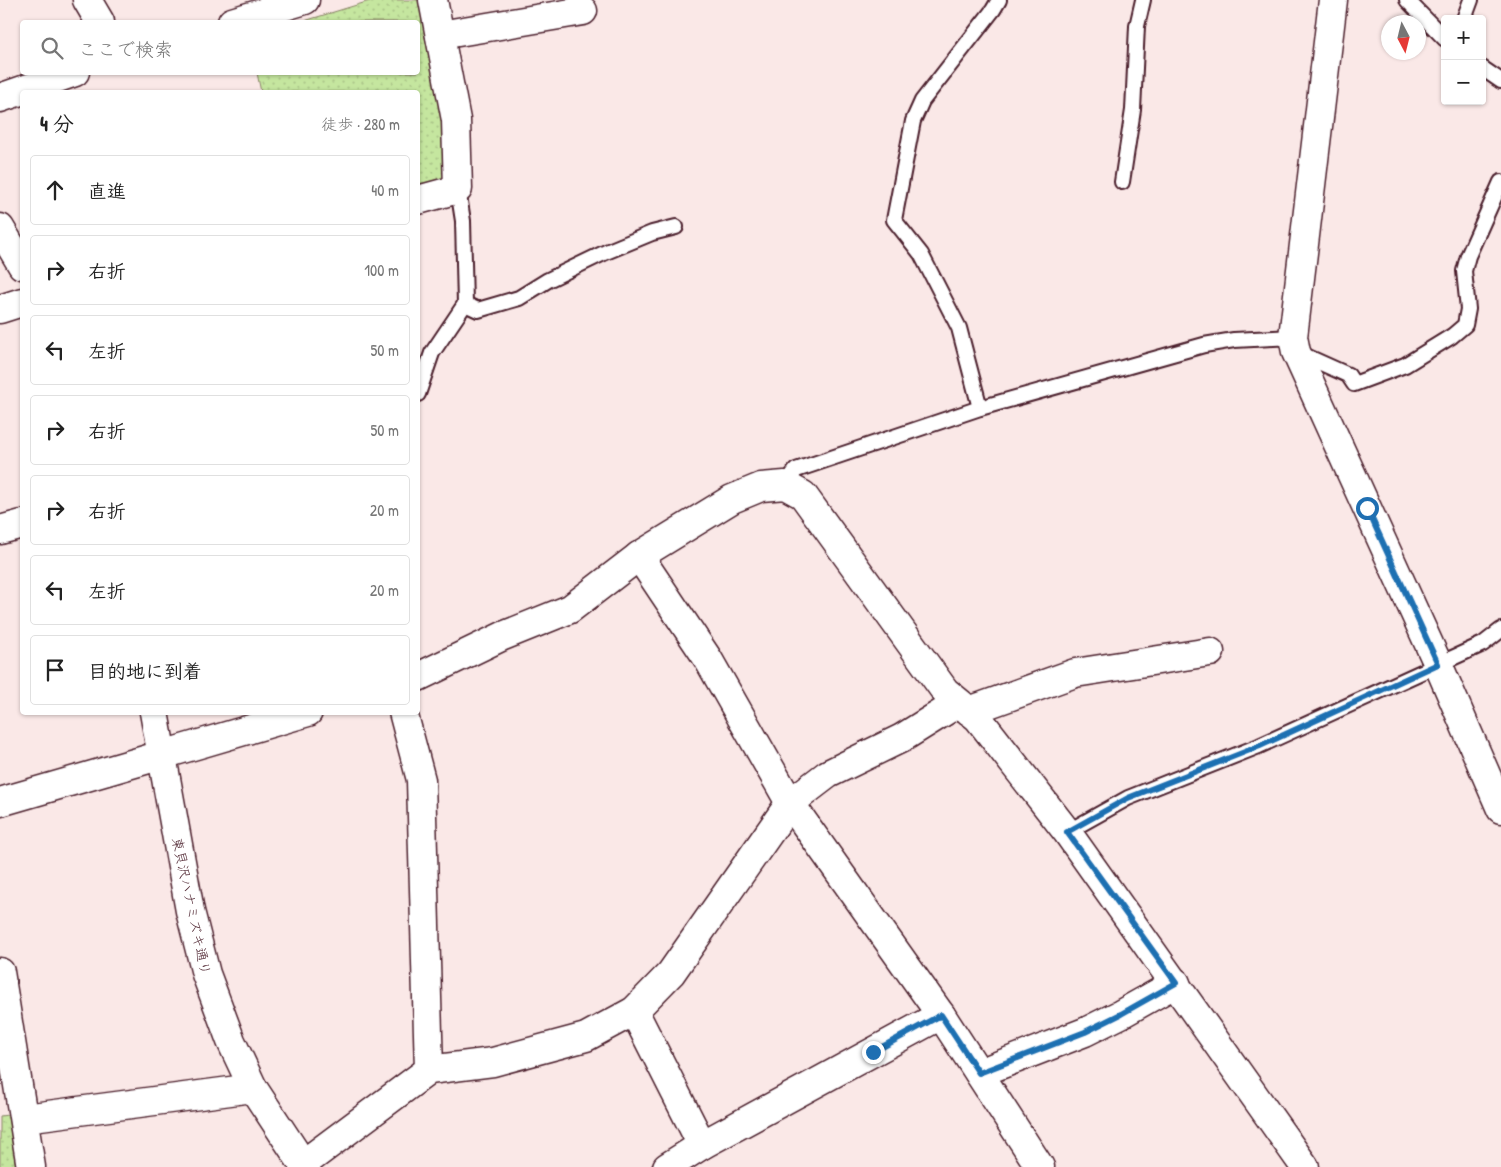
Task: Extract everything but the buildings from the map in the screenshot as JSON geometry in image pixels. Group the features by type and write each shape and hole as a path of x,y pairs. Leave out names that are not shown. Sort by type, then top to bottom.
{"street":[{"path":"88,0 99,20"},
{"path":"239,20 305,0"},
{"path":"420,199 458,189 456,120 433,0"},
{"path":"1333,0 1294,344 1438,664 1501,810"},
{"path":"440,35 583,11"},
{"path":"23,90 66,75"},
{"path":"0,98 20,91"},
{"path":"0,228 20,262"},
{"path":"0,309 20,303"},
{"path":"420,676 503,636 570,609 639,556 732,499 761,487 785,485 803,495 944,691 978,718 1067,832 1306,1167"},
{"path":"0,530 20,525"},
{"path":"639,556 708,659 790,803 941,1015 979,1073 1032,1164"},
{"path":"304,1166 428,1070 493,1062 586,1037 634,1011 671,973 790,803 828,774 964,707 1075,673 1210,652"},
{"name":"東貝沢ハナミズキ通り","path":"155,715 190,911 206,974 231,1041 253,1088 304,1166"},
{"path":"0,802 298,715"},
{"path":"404,715 421,780 428,1070"},
{"path":"1,983 25,1118 31,1167"},
{"path":"979,1073 1085,1032 1176,983"},
{"path":"634,1011 702,1144"},
{"path":"675,1165 702,1144 941,1015"},
{"path":"25,1118 253,1088"}],"lane":[{"path":"980,408 959,328 921,254 894,220 913,121 922,100 999,0"},
{"path":"1122,182 1133,110 1137,26 1143,0"},
{"path":"1407,0 1441,35"},
{"path":"1465,15 1471,0"},
{"path":"1486,71 1501,81"},
{"path":"785,485 796,470 980,408 1204,344 1234,340 1294,344 1348,375 1354,384 1405,365 1452,336 1465,324 1468,309 1464,271 1468,256 1501,182"},
{"path":"420,388 432,354 466,304 463,221 458,189"},
{"path":"466,304 478,310 519,298 548,280 606,252 652,233 676,227"},
{"path":"1067,832 1128,798 1260,746 1483,644 1501,630"}],"green space":[{"path":"373,0 423,0 450,143 444,181 420,187 420,90 261,90 257,75 420,75 420,20 308,20"},
{"path":"8,1115 16,1167 0,1167 0,1116"}],"route":[{"path":"873,1052 941,1015 979,1073 1085,1032 1176,983 1067,832 1128,798 1260,746 1438,664 1367,508"}]}
